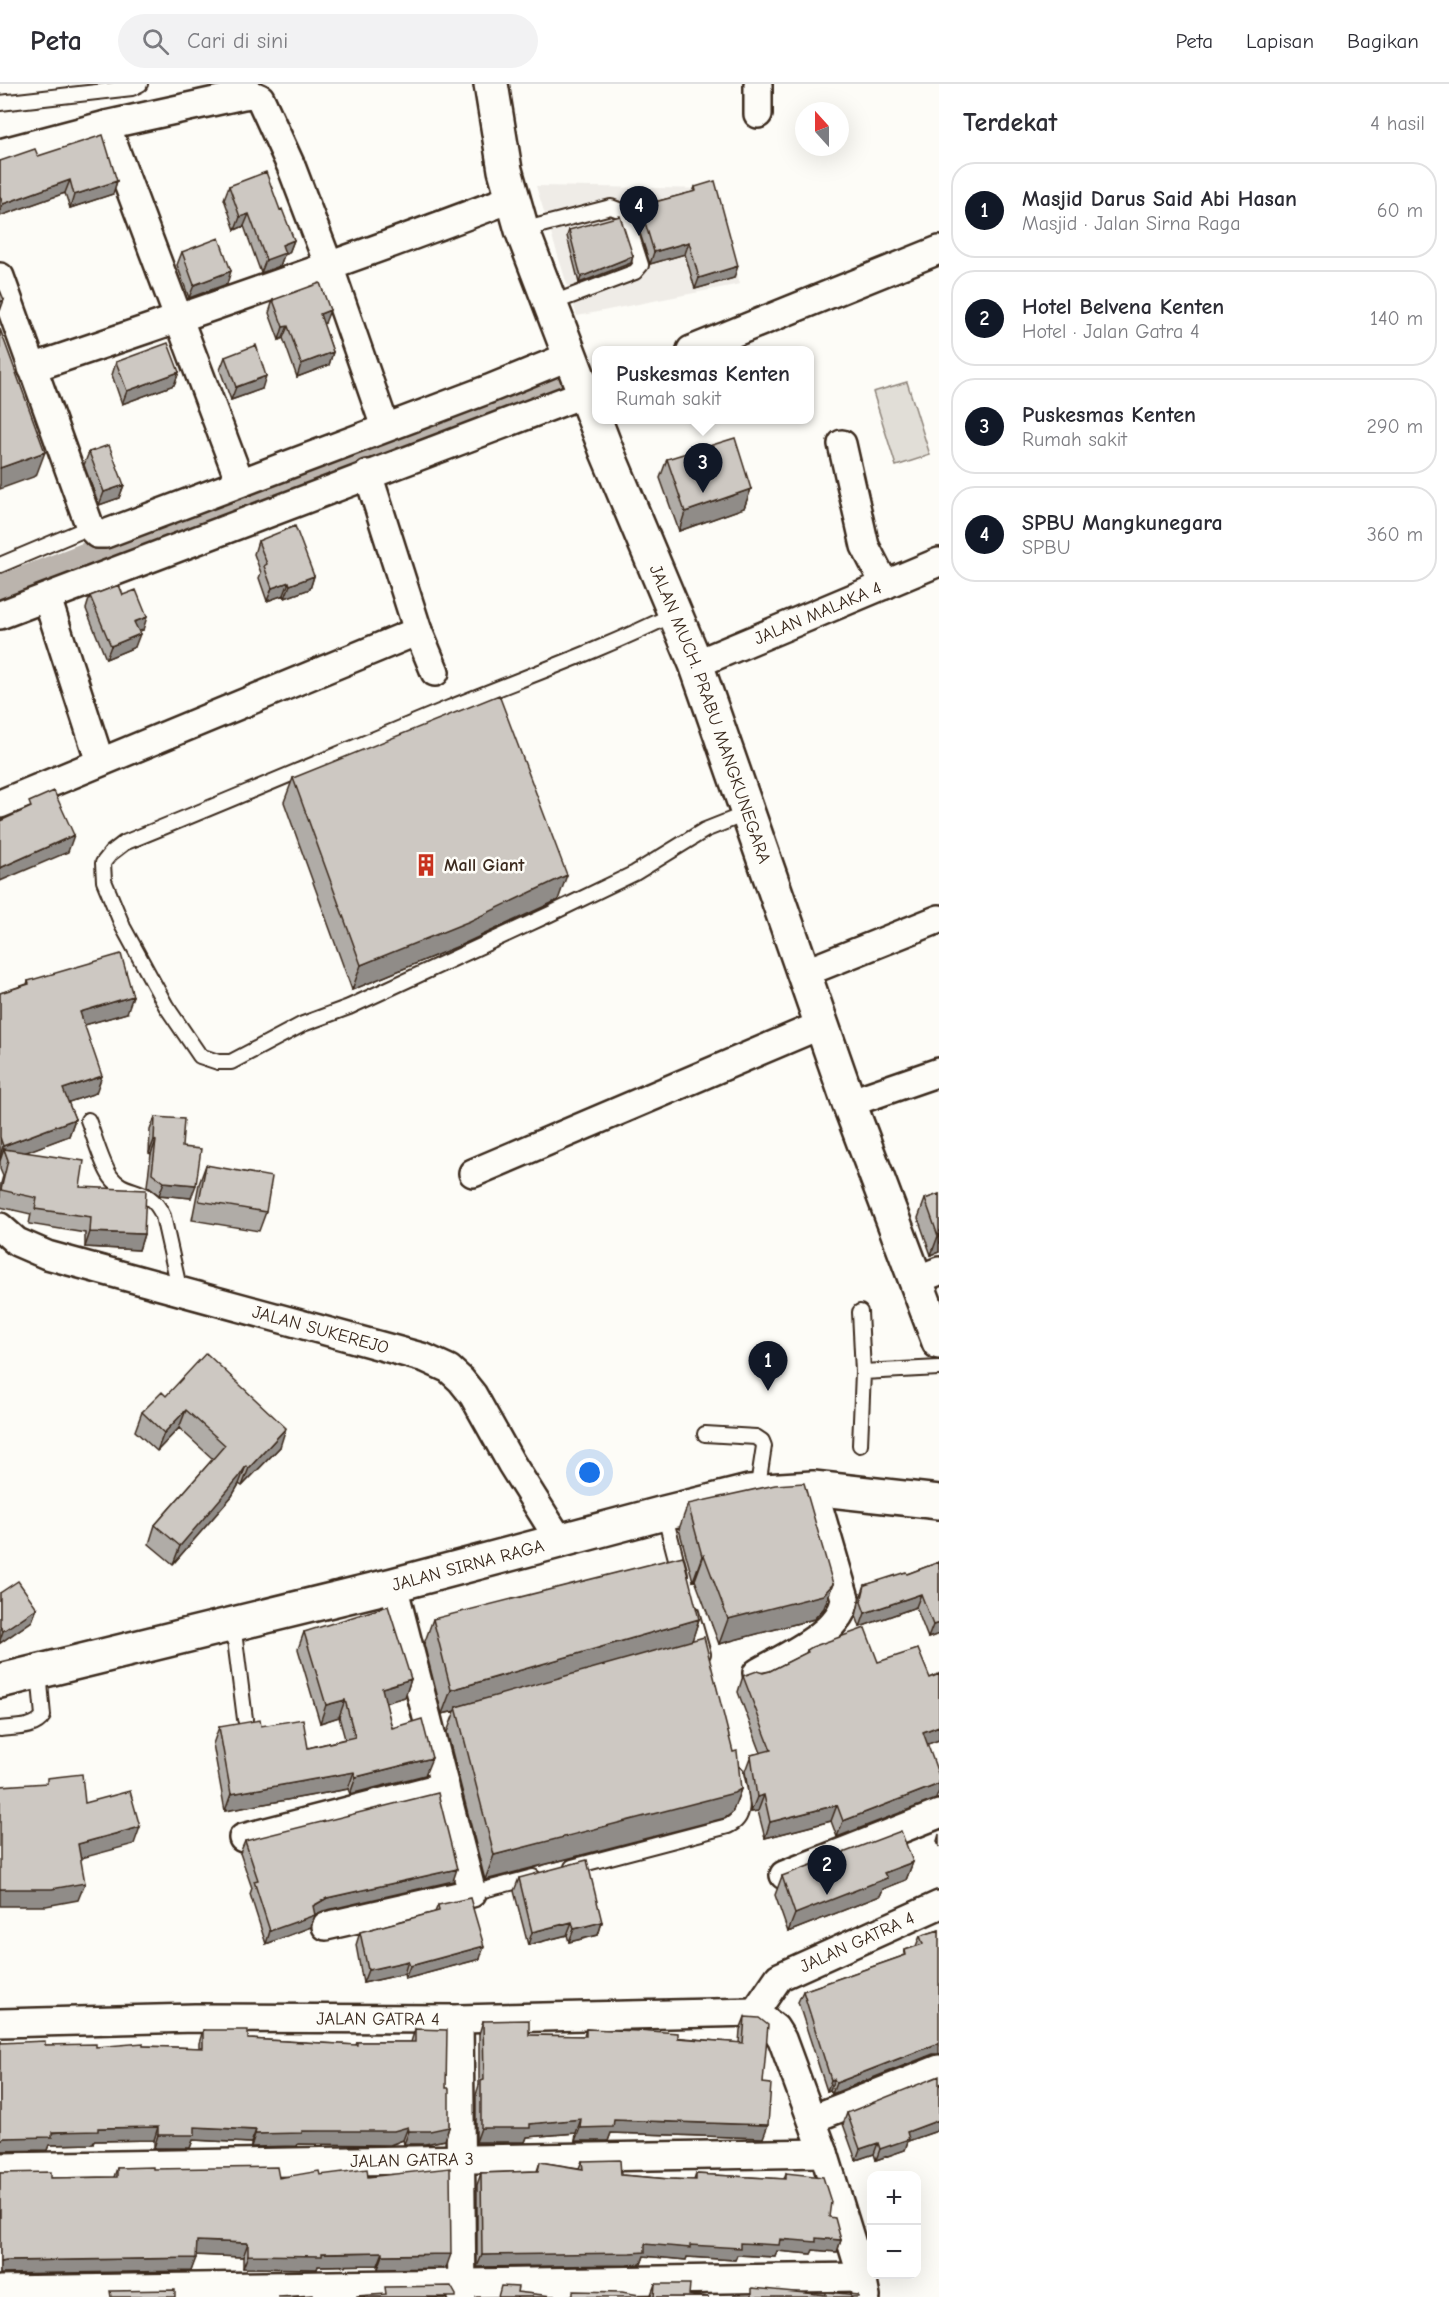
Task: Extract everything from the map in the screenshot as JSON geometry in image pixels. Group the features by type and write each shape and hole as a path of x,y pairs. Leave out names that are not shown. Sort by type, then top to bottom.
{"main road":[{"name":"JALAN MUCH. PRABU MANGKUNEGARA","path":"491,84 505,170 522,230 570,356 590,391"},
{"name":"JALAN MUCH. PRABU MANGKUNEGARA","path":"603,424 696,664 849,1103 927,1276 939,1342"},
{"name":"JALAN SIRNA RAGA","path":"0,1681 393,1585 664,1513 757,1492 813,1488 939,1502"}],"street":[{"path":"758,84 758,114"},
{"path":"0,153 106,125 243,95 256,96 263,103 291,166 329,266 385,427"},
{"path":"106,125 240,482"},
{"path":"32,368 180,319 513,198"},
{"path":"703,346 939,250"},
{"path":"0,277 90,527 97,534 105,534 489,389 570,356"},
{"path":"0,615 590,391"},
{"path":"842,444 865,546 885,585"},
{"path":"368,474 418,631 435,672"},
{"name":"JALAN MALAKA 4","path":"696,664 939,562"},
{"path":"47,598 100,762"},
{"path":"0,804 418,631"},
{"path":"804,973 939,919"},
{"path":"473,1173 823,1024"},
{"path":"849,1103 939,1072"},
{"name":"JALAN SUKEREJO","path":"0,1227 17,1242 47,1255 425,1358 449,1369 473,1395 560,1541"},
{"path":"757,1673 823,1633 844,1609 844,1598 813,1488"},
{"path":"326,1926 472,1893 445,1786 436,1725 393,1585"},
{"path":"243,1838 445,1786"},
{"path":"784,1875 939,1814"},
{"name":"JALAN GATRA 4","path":"0,2023 195,2018 459,2019 761,2016 769,1988 779,1977 939,1905"},
{"path":"0,2290 864,2287 824,2153 782,2039 775,2028 761,2016"},
{"path":"459,2019 462,2290"},
{"path":"812,2119 939,2069"},
{"name":"JALAN GATRA 3","path":"0,2167 824,2153"}],"lane":[{"path":"0,103 132,88 140,84"},
{"path":"522,230 611,207 624,213 641,265 635,272 550,304"},
{"path":"0,565 90,527"},
{"path":"676,613 634,634 124,843 103,863 104,881 123,927 166,1006 200,1056 218,1062 231,1062 303,1024 349,1007 561,909 635,873 705,830 748,813"},
{"path":"88,1120 111,1177 118,1184 152,1198 159,1206 180,1292"},
{"path":"860,1312 863,1372 860,1445"},
{"path":"863,1372 939,1368"},
{"path":"705,1434 756,1437 762,1441 764,1446 757,1492"},
{"path":"664,1513 684,1587 696,1652 708,1669"},
{"path":"233,1624 245,1719"},
{"path":"0,1729 33,1725 40,1721 43,1716 39,1672"},
{"path":"472,1893 737,1822 742,1811 735,1762"}],"shaded area":[{"path":"536,186 713,189 740,284 577,316"},
{"path":"907,382 930,455 896,466 873,392"}],"building":[{"path":"103,135 117,181 74,195 70,180 3,204 0,196 0,161 35,149 38,156"},
{"path":"266,172 294,240 282,245 285,253 266,260 249,214 240,217 229,186"},
{"path":"715,181 738,266 699,278 689,242 654,252 640,206 696,191 695,187"},
{"path":"620,216 633,256 581,277 569,230"},
{"path":"219,238 231,271 194,285 182,252"},
{"path":"320,283 330,310 320,314 333,352 301,364 288,326 283,327 273,300"},
{"path":"0,290 4,300 0,302"},
{"path":"0,329 45,452 0,468"},
{"path":"168,343 179,372 127,391 116,362"},
{"path":"256,345 266,376 236,387 225,357"},
{"path":"735,438 751,489 685,512 667,459"},
{"path":"109,445 124,485 104,492 89,452"},
{"path":"295,526 314,576 290,585 289,582 272,588 264,566 267,564 258,541"},
{"path":"119,585 123,595 136,590 147,617 134,622 140,634 111,646 90,596"},
{"name":"Mall Giant","path":"499,695 567,875 470,921 361,965 293,778"},
{"path":"54,791 74,835 0,868 0,821 31,807 29,802"},
{"path":"121,954 133,996 80,1012 102,1076 63,1089 75,1119 3,1146 0,1137 0,993 29,984 28,981"},
{"path":"155,1117 184,1119 182,1147 201,1149 196,1185 164,1182 152,1173 156,1141 154,1140"},
{"path":"4,1149 84,1161 80,1187 146,1190 144,1234 90,1232 91,1217 35,1209 37,1198 1,1190 8,1160"},
{"path":"206,1165 272,1177 266,1212 199,1201"},
{"path":"939,1194 939,1236 938,1236 925,1199"},
{"path":"206,1353 286,1428 249,1468 246,1466 180,1546 155,1525 225,1445 186,1410 164,1433 142,1412 162,1392 166,1396"},
{"path":"804,1483 833,1584 823,1595 728,1619 704,1555 702,1556 688,1504 775,1485"},
{"path":"683,1556 699,1619 451,1690 433,1619"},
{"path":"939,1562 939,1623 933,1625 921,1594 865,1613 861,1602 865,1585 906,1572 907,1574"},
{"path":"18,1581 37,1608 3,1631 0,1626 0,1593"},
{"path":"388,1606 411,1679 382,1688 392,1728 422,1719 432,1758 356,1777 354,1772 231,1794 219,1727 260,1720 261,1726 303,1719 308,1748 355,1737 345,1700 326,1705 304,1632"},
{"path":"865,1628 878,1662 918,1649 930,1678 939,1674 939,1726 923,1732 939,1776 939,1784 843,1821 837,1805 770,1822 764,1795 757,1797 751,1755 771,1750 743,1676 757,1671 763,1673 770,1671 808,1652 807,1650 812,1647"},
{"path":"704,1637 733,1752 737,1751 741,1789 734,1793 494,1855 456,1707"},
{"path":"82,1774 85,1803 130,1791 140,1827 78,1844 85,1883 52,1889 0,1889 0,1786 47,1783 47,1778"},
{"path":"438,1793 457,1869 327,1898 313,1906 315,1915 270,1931 254,1881 258,1880 245,1841"},
{"path":"901,1831 913,1862 884,1873 887,1878 795,1914 782,1876"},
{"path":"587,1860 602,1922 574,1929 572,1922 532,1932 519,1878"},
{"path":"470,1898 484,1946 410,1966 408,1961 368,1970 360,1932 439,1911 438,1905"},
{"path":"939,1930 939,2043 836,2083 834,2079 831,2080 803,1991 906,1955 905,1950 923,1944 920,1936"},
{"path":"745,2017 759,2018 768,2025 763,2083 771,2084 768,2125 614,2120 613,2127 580,2128 581,2119 530,2124 530,2128 481,2128 481,2081 484,2080 483,2021 529,2020 529,2035 586,2036 586,2029 638,2030 678,2033 678,2038 743,2043"},
{"path":"415,2029 447,2030 446,2088 449,2088 449,2127 430,2131 409,2131 408,2127 394,2131 302,2131 302,2133 255,2134 256,2130 195,2127 195,2135 158,2135 158,2127 98,2128 98,2131 52,2132 52,2137 0,2140 0,2041 1,2043 45,2041 45,2045 96,2044 96,2047 143,2043 143,2046 203,2048 203,2030 248,2030 248,2039 357,2045 357,2042 415,2042"},
{"path":"939,2076 939,2120 907,2132 909,2139 880,2149 878,2143 860,2149 847,2113"},
{"path":"620,2160 621,2175 696,2180 696,2174 786,2179 786,2173 823,2177 831,2202 829,2217 835,2218 841,2240 816,2238 816,2242 780,2239 779,2245 740,2243 740,2248 690,2245 690,2248 645,2244 645,2252 631,2253 482,2255 481,2173 538,2171 540,2162 583,2169 582,2161"},
{"path":"153,2167 153,2169 277,2167 279,2178 319,2171 320,2175 367,2169 368,2177 450,2168 451,2254 383,2255 383,2252 322,2253 322,2256 248,2255 248,2243 197,2241 196,2258 0,2262 0,2173 51,2172 51,2178 117,2177 117,2168"},
{"path":"655,2284 690,2284 689,2295 709,2297 654,2297"},
{"path":"451,2286 456,2297 357,2297 386,2294 385,2287"},
{"path":"501,2286 518,2287 517,2292 561,2297 498,2297"},
{"path":"752,2288 826,2295 826,2292 858,2295 858,2297 752,2297"},
{"path":"175,2290 175,2297 111,2297 110,2291"},
{"path":"573,2291 622,2292 650,2297 573,2297"},
{"path":"313,2295 313,2297 278,2297"}],"waterway":[{"path":"0,596 574,374"}],"place":[{"name":"SPBU Mangkunegara","path":"639,236"},
{"name":"Puskesmas Kenten","path":"703,493"},
{"name":"Mall Giant","path":"426,865"},
{"name":"Masjid Darus Said Abi Hasan","path":"768,1391"},
{"name":"Hotel Belvena Kenten","path":"827,1895"}]}
